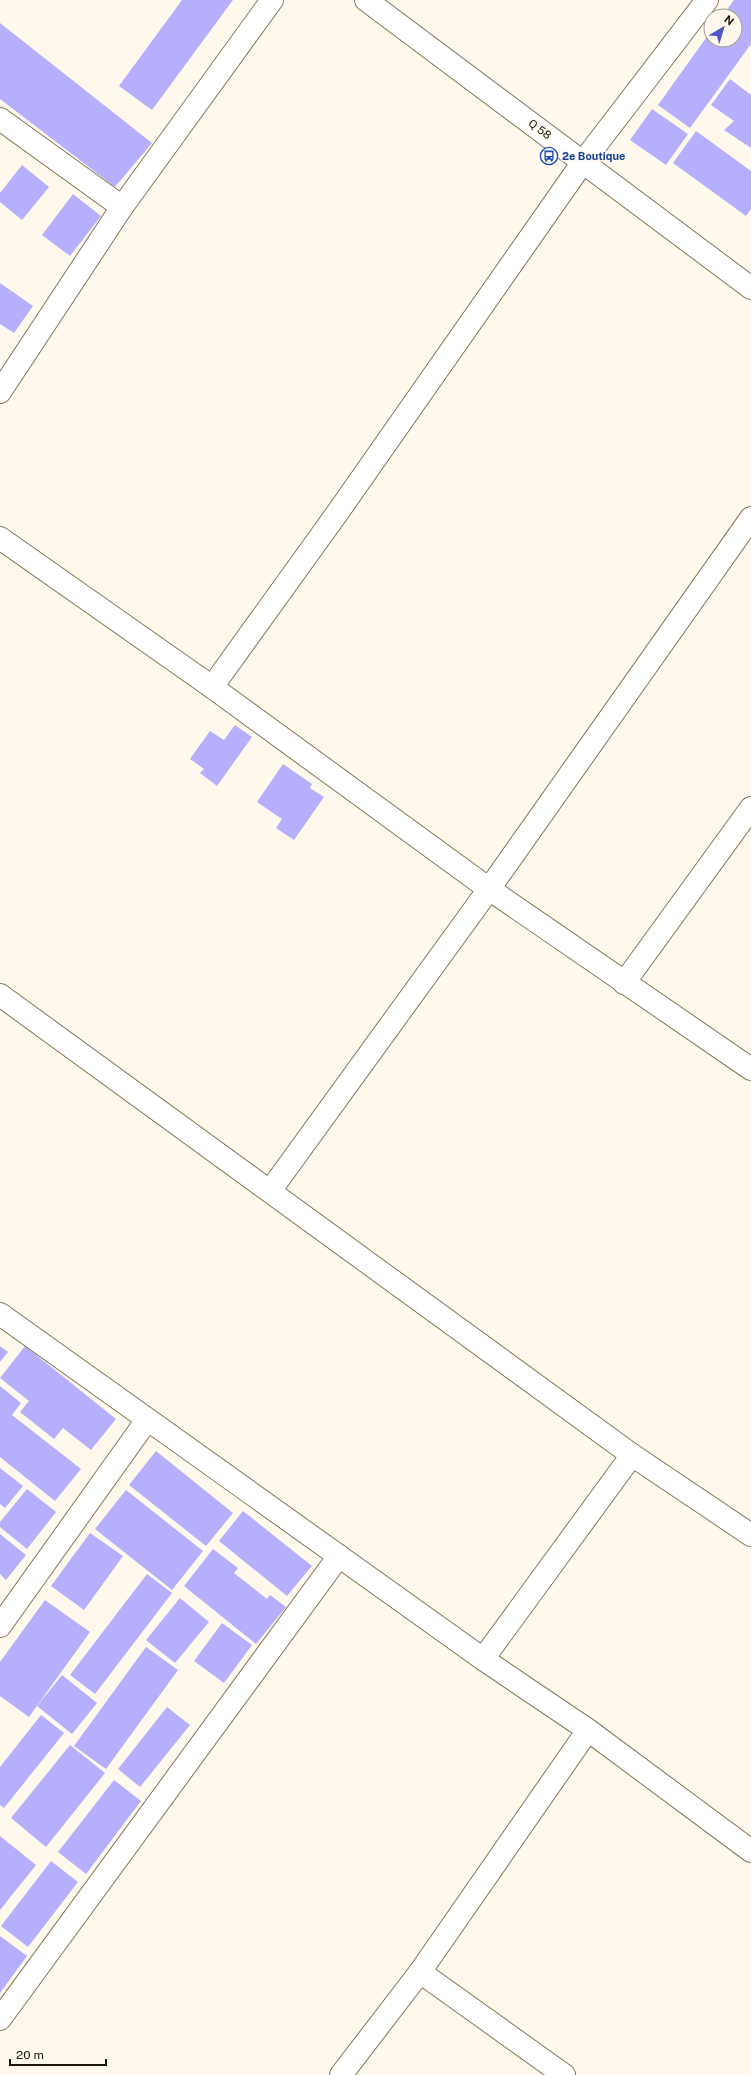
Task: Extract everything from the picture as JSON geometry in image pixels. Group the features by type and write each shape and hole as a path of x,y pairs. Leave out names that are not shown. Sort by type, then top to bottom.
{"street":[{"path":"0,392 122,207 272,0"},
{"name":"Q 58","path":"366,0 751,288"},
{"path":"212,688 342,506 583,162 707,0"},
{"path":"0,119 122,207"},
{"path":"270,1191 489,889 751,518"},
{"path":"0,538 212,688 489,889 751,1069"},
{"path":"624,983 751,808"},
{"path":"0,995 632,1455 751,1535"},
{"path":"0,1314 482,1659 588,1730 751,1851"},
{"path":"0,1626 147,1420"},
{"path":"482,1659 632,1455"},
{"path":"0,2019 339,1556"},
{"path":"341,2075 420,1972 588,1730"},
{"path":"420,1972 564,2075"}],"building":[{"path":"182,0 233,0 152,110 119,86"},
{"path":"734,0 751,0 751,44 690,128 658,105 703,42 703,48 743,48 743,8 728,8"},
{"path":"0,23 152,143 115,187 0,99"},
{"path":"730,79 751,95 751,148 724,130 734,121 711,105"},
{"path":"652,109 688,134 666,165 630,140"},
{"path":"696,131 751,171 751,209 746,216 673,163"},
{"path":"22,165 49,187 22,220 0,202 0,193"},
{"path":"73,194 101,216 70,256 42,235"},
{"path":"0,283 33,306 14,333 0,324"},
{"path":"235,725 252,737 217,786 200,773 204,769 190,759 210,731 224,740"},
{"path":"283,764 312,784 310,788 324,797 294,840 276,828 282,819 257,802"},
{"path":"0,1346 8,1352 0,1362"},
{"path":"25,1346 116,1419 91,1450 63,1428 54,1439 20,1412 29,1401 0,1378"},
{"path":"0,1386 21,1403 12,1415 81,1469 55,1501 0,1457"},
{"path":"156,1451 233,1513 206,1546 129,1485"},
{"path":"0,1468 23,1486 5,1508 0,1504"},
{"path":"27,1489 56,1512 27,1549 0,1527 0,1522"},
{"path":"126,1490 203,1551 172,1590 95,1529"},
{"path":"243,1511 312,1566 287,1596 219,1541"},
{"path":"90,1533 123,1556 84,1610 51,1586"},
{"path":"0,1534 26,1555 6,1580 0,1574"},
{"path":"213,1549 238,1568 234,1573 267,1599 270,1595 286,1607 256,1644 184,1586"},
{"path":"147,1574 172,1593 95,1694 70,1675"},
{"path":"180,1598 209,1622 175,1663 146,1640"},
{"path":"45,1600 90,1632 29,1717 0,1696 0,1662"},
{"path":"222,1623 252,1645 224,1683 194,1661"},
{"path":"146,1647 178,1670 106,1769 74,1746"},
{"path":"62,1675 97,1703 72,1734 37,1706"},
{"path":"167,1707 190,1725 140,1787 118,1769"},
{"path":"41,1715 64,1733 4,1808 0,1805 0,1767"},
{"path":"70,1745 105,1773 46,1847 11,1818"},
{"path":"114,1780 141,1801 86,1874 58,1852"},
{"path":"0,1836 36,1865 0,1910"},
{"path":"51,1861 78,1882 28,1947 1,1926"},
{"path":"0,1936 27,1956 0,1993"}],"place":[{"name":"2e Boutique","path":"549,156"}]}
